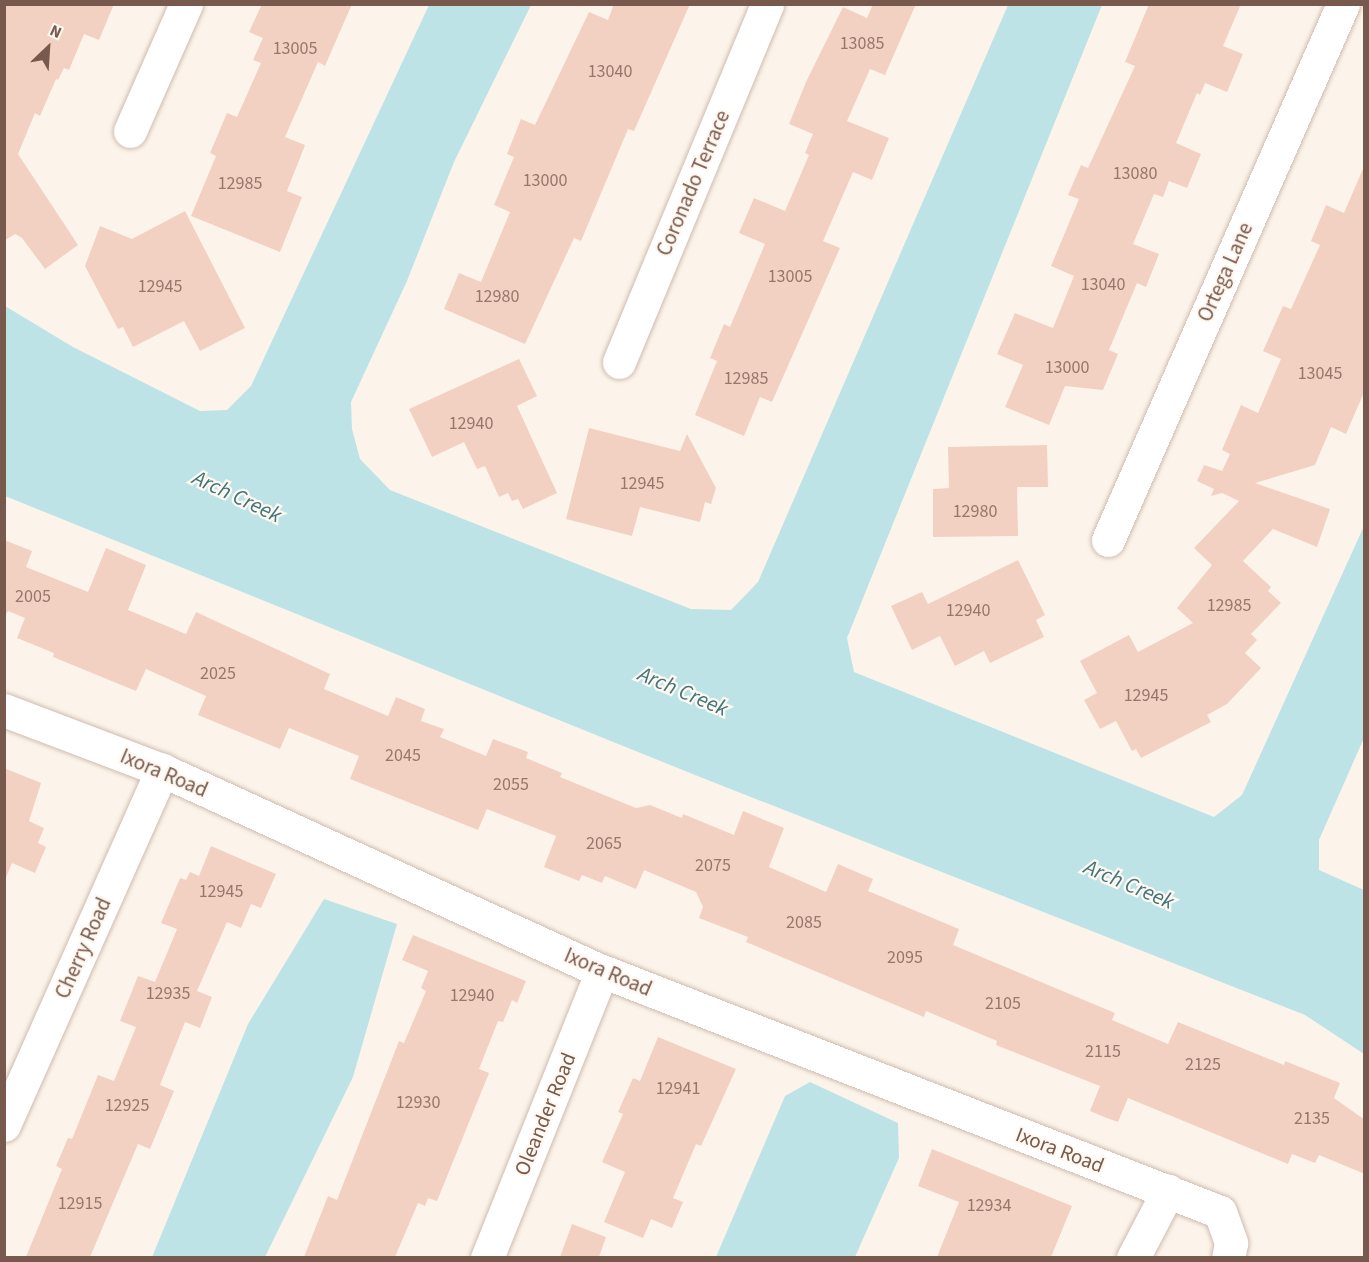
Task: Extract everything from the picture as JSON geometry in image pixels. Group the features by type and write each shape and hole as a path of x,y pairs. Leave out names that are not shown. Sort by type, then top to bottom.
{"street":[{"path":"130,131 186,4"},
{"name":"Coronado Terrace","path":"619,362 767,4"},
{"name":"Ortega Lane","path":"1108,540 1343,4"},
{"name":"Ixora Road","path":"4,710 162,770 602,971 1220,1212 1231,1243 1228,1257"},
{"name":"Cherry Road","path":"4,1125 162,770"},
{"name":"Oleander Road","path":"487,1257 602,971"},
{"path":"1133,1257 1168,1191"}],"water":[{"name":"Arch Creek","path":"429,5 531,5 454,162 407,281 351,402 352,429 360,459 390,490 691,609 731,610 758,582 1008,5 1102,5 847,638 854,672 1214,817 1242,795 1364,526 1364,738 1319,840 1319,870 1364,890 1364,1054 1305,1015 695,775 5,496 5,306 73,347 200,411 227,410 251,386"},
{"path":"324,899 397,924 353,1077 265,1257 152,1257 248,1024"},
{"path":"810,1082 898,1123 899,1158 855,1257 716,1257 785,1096"}],"building":[{"path":"4,4 114,4 99,40 84,34 69,70 64,68 58,80 56,79 40,116 35,113 18,154 78,245 45,269 22,238 15,234 4,241"},
{"path":"262,4 352,4 325,66 318,62 285,137 305,145 287,191 302,197 280,252 191,216 216,156 210,153 227,113 237,117 261,63 253,60 263,38 249,32"},
{"path":"614,4 690,4 634,131 628,129 581,241 574,238 525,344 444,309 459,273 481,282 510,212 494,205 514,157 507,154 521,119 535,125 589,12 608,20"},
{"path":"873,4 916,4 885,75 870,69 847,121 889,138 872,180 853,172 823,241 840,248 772,402 760,397 744,436 695,415 717,361 710,358 724,324 730,327 765,244 739,233 754,198 785,211 809,155 805,153 813,134 789,124 806,82 843,7 867,18"},
{"path":"1149,4 1241,4 1223,46 1243,54 1227,92 1205,83 1200,95 1197,93 1176,143 1201,154 1187,188 1169,181 1163,197 1154,194 1133,244 1159,254 1146,287 1137,283 1109,350 1118,354 1103,390 1065,386 1049,425 1005,407 1023,365 997,354 1015,313 1053,328 1074,276 1051,266 1079,199 1068,195 1081,165 1088,168 1135,66 1125,62"},
{"path":"1365,164 1365,390 1346,434 1331,427 1315,465 1255,483 1330,509 1317,547 1273,529 1243,561 1271,587 1268,591 1281,603 1251,634 1257,640 1245,653 1261,668 1227,704 1207,715 1211,722 1141,758 1136,749 1132,751 1116,721 1100,729 1084,700 1097,693 1080,661 1129,635 1138,652 1193,623 1177,608 1212,565 1194,548 1239,501 1222,493 1211,496 1214,489 1197,481 1204,465 1222,471 1230,454 1222,450 1241,405 1258,413 1281,359 1263,351 1283,306 1291,309 1320,245 1311,241 1326,205 1344,213"},
{"path":"185,211 245,328 200,351 184,321 133,347 123,327 118,329 85,266 100,226 132,239"},
{"path":"519,359 537,396 517,406 557,493 523,509 518,499 512,501 508,493 499,497 485,466 477,469 464,442 432,457 409,409"},
{"path":"589,428 680,451 687,434 716,488 711,504 705,502 700,522 640,507 632,536 566,519"},
{"path":"1047,445 1048,487 1017,487 1018,536 933,537 933,489 949,488 948,447"},
{"path":"4,540 32,551 26,567 88,592 106,548 146,565 128,610 186,634 196,612 330,674 324,689 388,716 396,697 425,709 421,721 444,729 440,737 486,756 493,739 528,752 526,758 562,773 560,777 636,808 650,805 682,818 683,814 734,835 743,811 784,828 769,867 826,892 838,864 873,879 868,891 959,929 953,945 1115,1013 1112,1020 1168,1044 1178,1022 1284,1065 1285,1061 1340,1083 1334,1098 1365,1120 1365,1174 1319,1155 1315,1163 1292,1154 1288,1164 1128,1098 1118,1122 1104,1117 1090,1111 1100,1086 996,1045 997,1041 926,1011 924,1017 746,942 748,937 699,918 703,907 696,892 644,870 636,889 605,876 602,883 582,875 579,881 544,867 556,836 487,809 478,830 350,779 359,756 289,728 280,749 198,715 206,696 146,669 136,691 53,657 54,653 17,638 25,618 8,611 4,617"},
{"path":"1018,560 1045,615 1036,620 1044,637 990,663 984,651 955,666 940,636 912,650 891,606 922,592 928,604"},
{"path":"4,768 41,783 29,821 44,828 38,843 46,847 35,873 12,863 5,880"},
{"path":"211,846 276,874 261,908 251,904 241,928 227,922 197,991 212,997 200,1028 185,1022 160,1085 174,1091 150,1149 138,1144 90,1257 26,1257 62,1169 56,1166 68,1138 72,1139 98,1075 114,1081 136,1027 120,1021 138,976 155,982 177,929 161,923 180,878 186,880 190,872 199,876"},
{"path":"413,935 526,981 517,1003 512,1000 503,1022 498,1021 479,1069 489,1073 437,1201 428,1198 425,1206 418,1203 395,1257 304,1257 328,1196 337,1200 399,1041 404,1043 426,991 421,988 428,971 402,960"},
{"path":"658,1037 736,1069 701,1146 696,1144 673,1198 683,1202 672,1228 651,1219 643,1238 604,1222 625,1172 602,1162 623,1114 618,1112 633,1078 640,1081"},
{"path":"932,1149 1072,1206 1051,1257 937,1257 959,1202 918,1186"},
{"path":"572,1224 606,1237 599,1257 560,1257"}]}
